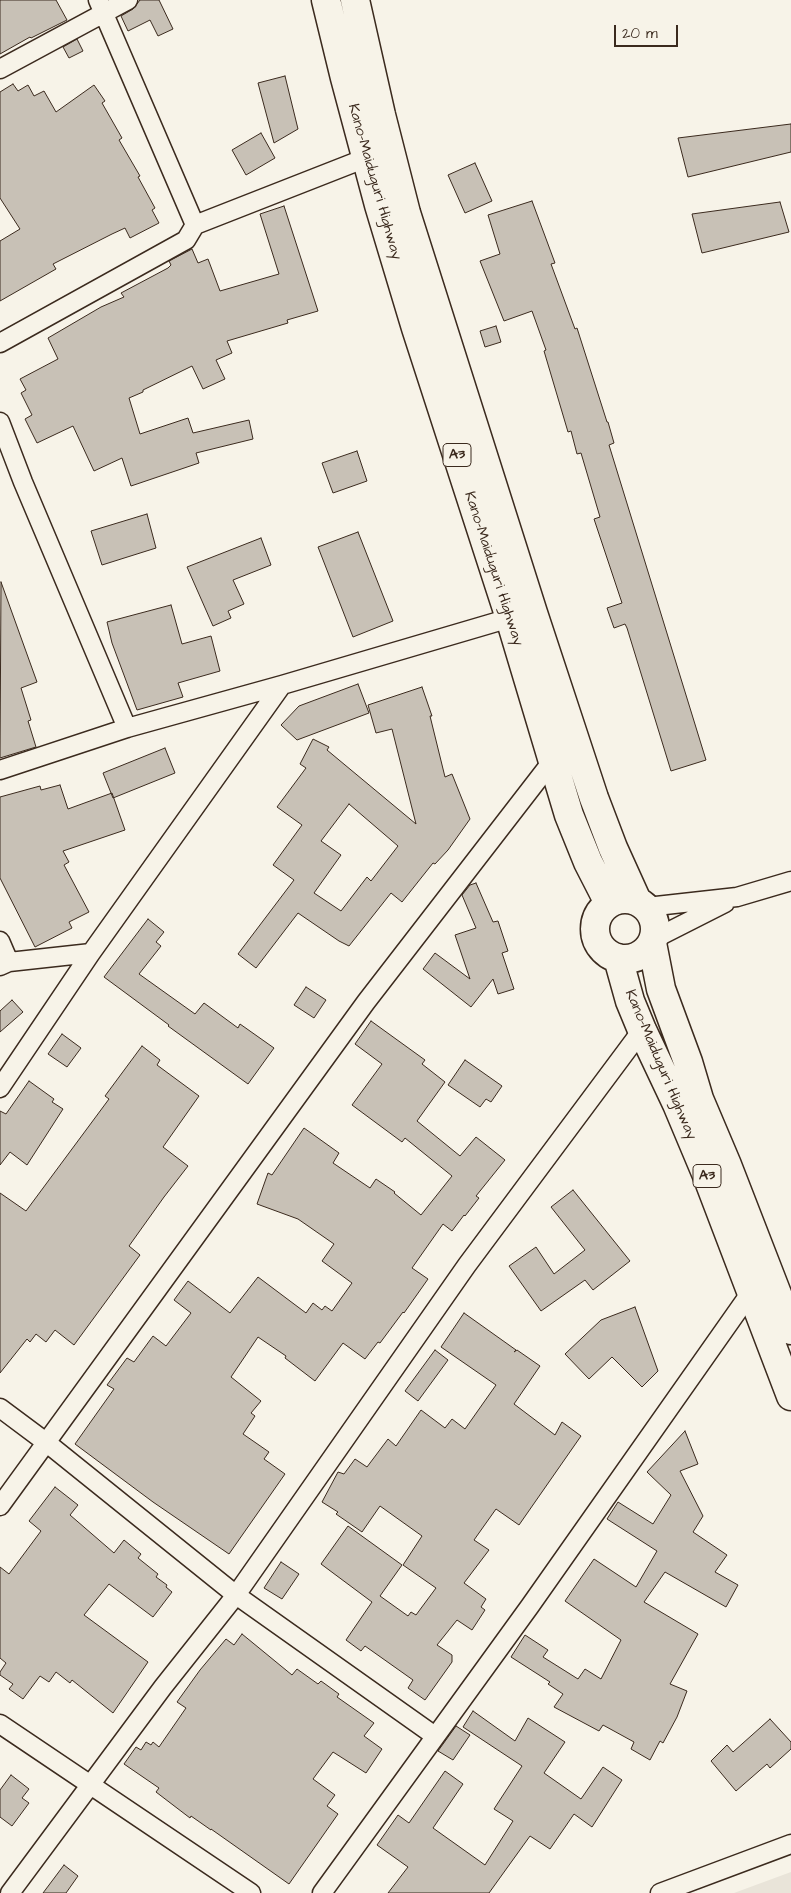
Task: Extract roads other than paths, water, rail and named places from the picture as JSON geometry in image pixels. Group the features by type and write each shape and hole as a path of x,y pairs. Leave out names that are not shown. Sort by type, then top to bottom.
{"highway":[{"name":"Kano-Maiduguri Highway","path":"326,0 366,158 416,328 510,618 572,823 588,862 609,903"},
{"name":"Kano-Maiduguri Highway","path":"355,0 406,213 594,798 613,848 642,904"},
{"path":"642,904 628,898 618,899 609,903 596,918 595,929 602,948 618,958 628,959 638,956 646,951 653,941"},
{"name":"A3","path":"642,904 653,917 656,928 653,941"},
{"name":"Kano-Maiduguri Highway","path":"653,941 661,989 688,1062 699,1099 727,1165 791,1330"},
{"name":"Kano-Maiduguri Highway","path":"618,958 630,1000 684,1121 791,1396"}],"street":[{"path":"0,69 101,6 128,0"},
{"path":"101,6 195,225"},
{"path":"0,343 186,240 195,225 366,158"},
{"path":"0,422 23,482 128,728"},
{"path":"0,770 128,728 510,618"},
{"path":"0,1088 91,953 282,685"},
{"path":"0,1506 366,1002 553,760"},
{"path":"653,941 737,897 791,881"},
{"path":"642,904 737,897"},
{"path":"0,941 5,964 91,953"},
{"path":"10,1893 163,1687 236,1595 467,1265 642,1030"},
{"path":"322,1893 536,1598 752,1292"},
{"path":"0,1408 47,1443 236,1595 435,1736"},
{"path":"0,1724 251,1893"},
{"path":"660,1893 791,1844"}]}
